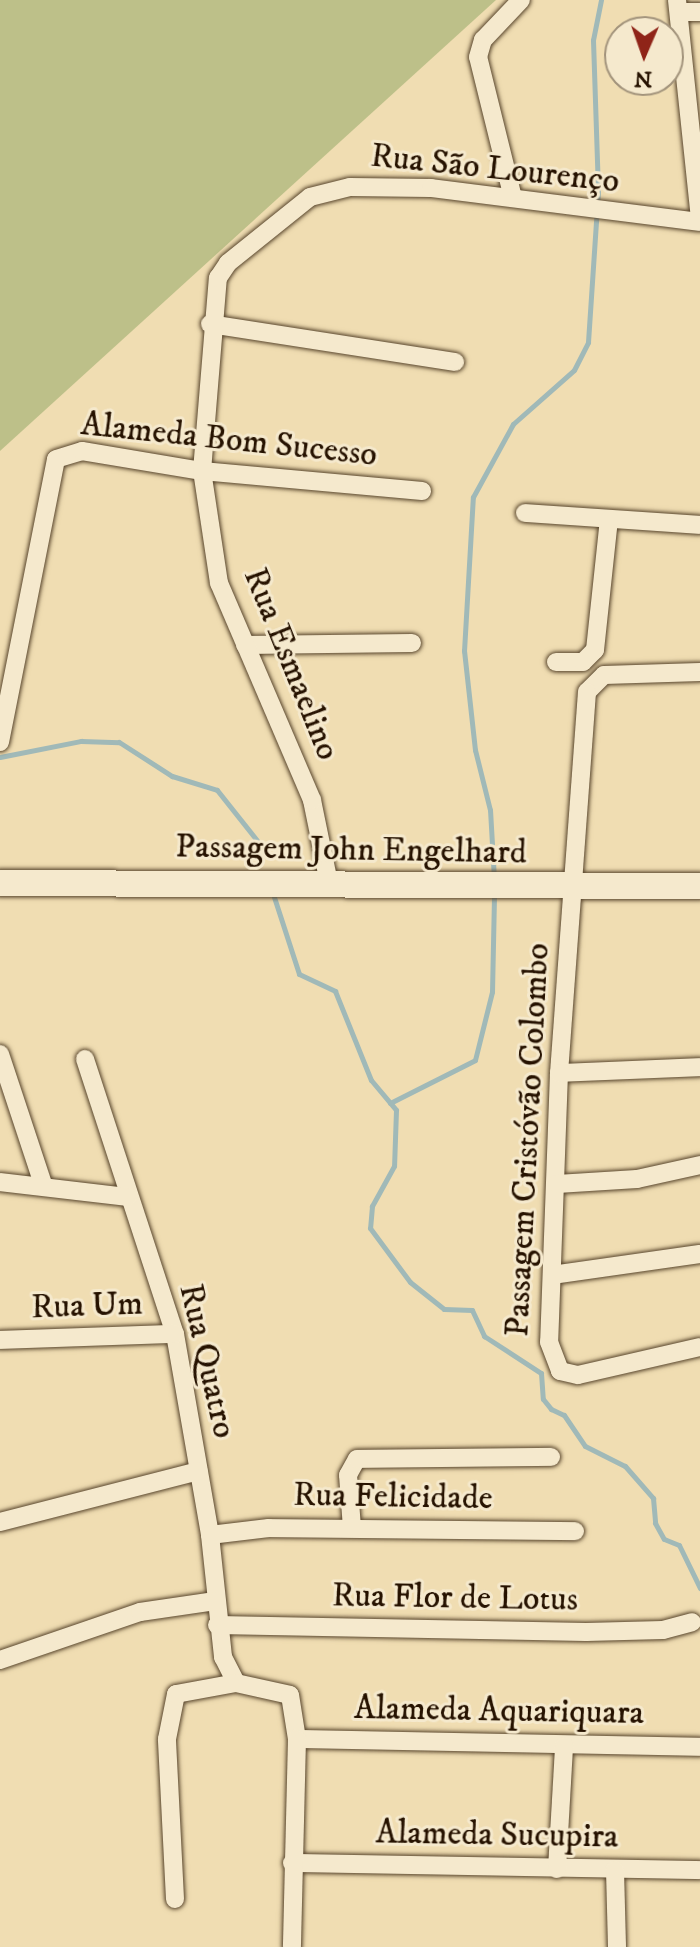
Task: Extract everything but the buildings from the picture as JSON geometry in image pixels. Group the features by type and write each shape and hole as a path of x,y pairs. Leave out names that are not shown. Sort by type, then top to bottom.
{"main road":[{"name":"Passagem John Engelhard","path":"0,883 329,883 572,890 700,886"}],"street":[{"path":"513,198 478,57 483,40 521,0"},
{"path":"700,12 678,6 696,134 700,220"},
{"name":"Rua São Lourenço","path":"210,324 228,263 310,197 350,187 513,198 700,220"},
{"path":"210,324 455,362"},
{"name":"Rua Esmaelino","path":"210,324 202,471 219,583 312,800 329,883"},
{"name":"Alameda Bom Sucesso","path":"0,742 51,470 66,454 202,471 422,491"},
{"path":"525,513 700,525"},
{"path":"556,662 583,662 595,650 609,520"},
{"path":"245,645 412,643"},
{"name":"Passagem Cristóvão Colombo","path":"700,672 604,675 587,692 559,1073 551,1356 560,1371 578,1375 700,1347"},
{"path":"0,1054 43,1184"},
{"name":"Rua Quatro","path":"85,1059 175,1334 210,1535 217,1625 223,1657 236,1683"},
{"path":"559,1073 700,1067"},
{"path":"557,1184 637,1179 700,1165"},
{"path":"0,1182 43,1184 128,1197"},
{"path":"552,1275 700,1254"},
{"name":"Rua Um","path":"0,1340 175,1334"},
{"path":"352,1528 348,1475 357,1459 551,1457"},
{"path":"0,1522 199,1471"},
{"name":"Rua Felicidade","path":"210,1535 352,1528 575,1531"},
{"path":"0,1660 140,1612 215,1601"},
{"name":"Rua Flor de Lotus","path":"217,1625 586,1632 663,1630 692,1622"},
{"path":"175,1899 169,1713 181,1690 236,1683 290,1695 297,1739 292,1947"},
{"name":"Alameda Aquariquara","path":"297,1739 700,1747"},
{"path":"557,1869 564,1746"},
{"name":"Alameda Sucupira","path":"292,1863 700,1870"},
{"path":"615,1870 617,1947"}],"green space":[{"path":"0,0 496,0 0,451"}],"waterway":[{"path":"494,879 490,810 475,750 464,651 473,497 513,424 574,370 588,342 598,191 593,40 601,0"},
{"path":"0,757 81,741 119,742 172,776 217,790 267,853"},
{"path":"390,1103 475,1060 492,992 494,893"},
{"path":"274,897 299,974 335,991 371,1080 396,1110 394,1166 372,1206 370,1228 410,1282 444,1309 472,1310 484,1336 541,1373 543,1399 551,1409 564,1415 585,1446 625,1466 653,1498 655,1523 664,1539 679,1545 700,1588"}]}
